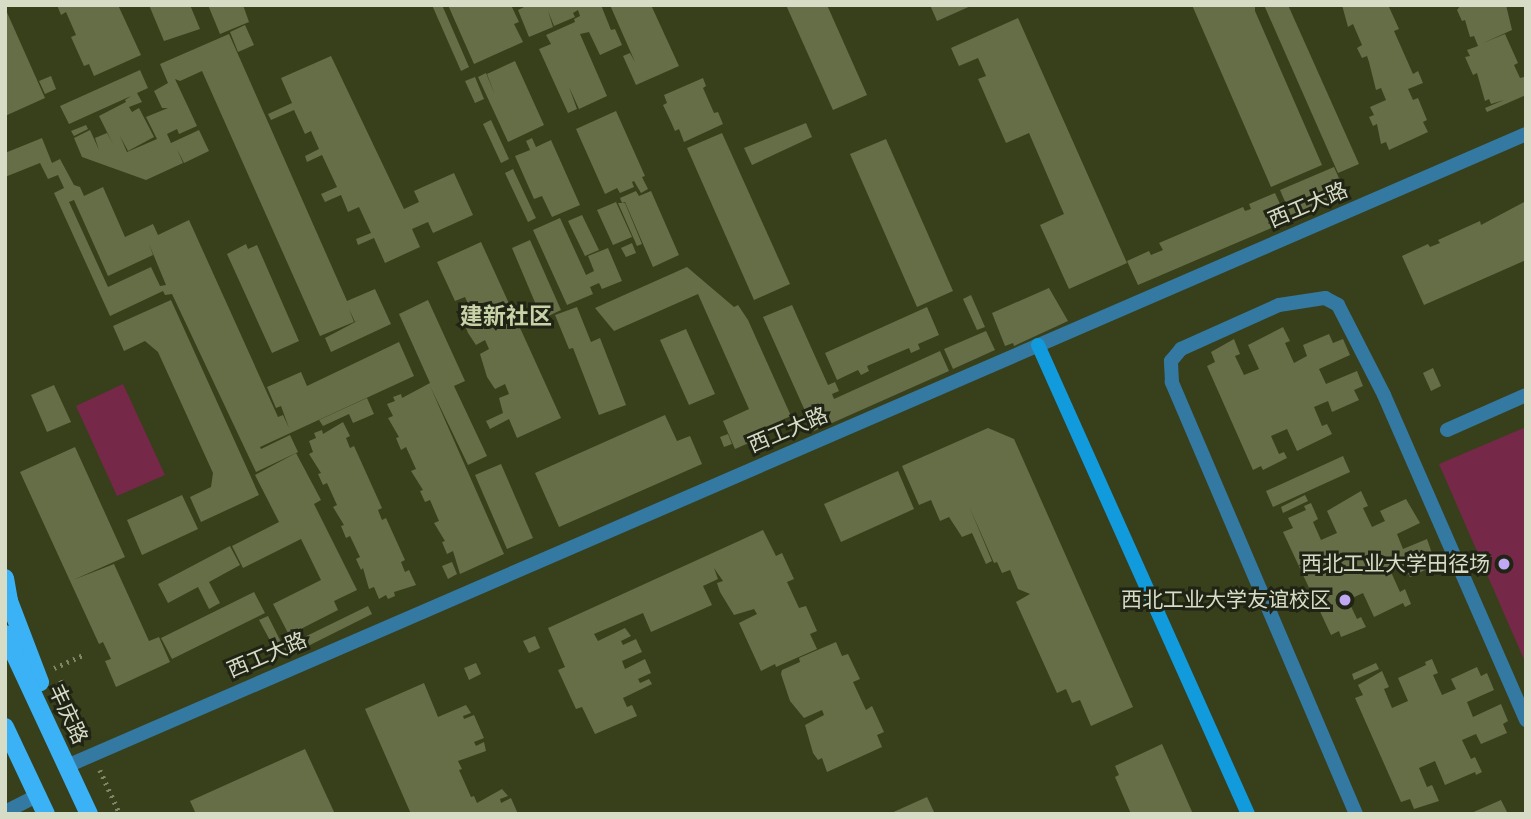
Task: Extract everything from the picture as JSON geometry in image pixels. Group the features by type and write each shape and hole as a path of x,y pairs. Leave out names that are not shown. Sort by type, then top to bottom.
{"main road":[{"path":"1038,345 1248,814"},
{"path":"5,578 9,601 52,714 57,743"},
{"name":"丰庆路","path":"5,634 89,814"},
{"path":"6,728 46,814"}],"street":[{"name":"西工大路","path":"67,766 1526,134"},
{"path":"1356,814 1172,382 1171,361 1181,349 1279,305 1325,298 1338,305 1384,395 1526,720"},
{"path":"1447,430 1526,395"},
{"path":"5,811 38,795"}],"shaded area":[{"path":"123,384 165,475 117,496 76,406"},
{"name":"西北工业大学田径场","path":"1526,427 1526,664 1439,464"}],"building":[{"path":"57,5 118,5 141,55 94,76 89,64 84,66 71,37 76,35 66,12 61,15"},
{"path":"149,5 190,5 200,29 164,41"},
{"path":"208,5 243,5 249,22 220,34"},
{"path":"432,5 442,5 469,67 461,71"},
{"path":"448,5 511,5 519,22 514,24 523,42 474,64"},
{"path":"528,5 601,5 611,30 615,29 622,45 600,55 589,32 580,34 607,96 579,109 569,87 577,109 568,113 539,49 551,44 546,35 575,22 574,19 580,16 578,10 573,13 575,17 554,26 548,11 553,27 529,37 518,10"},
{"path":"610,5 651,5 679,66 636,85 623,56 630,53 635,62"},
{"path":"786,5 827,5 867,95 833,110"},
{"path":"930,5 973,5 937,21"},
{"path":"1192,5 1255,5 1255,11 1322,165 1271,187"},
{"path":"1264,5 1288,5 1359,164 1338,173"},
{"path":"1342,5 1389,7 1399,29 1394,31 1413,74 1418,71 1423,83 1408,89 1413,100 1418,98 1427,120 1423,122 1428,132 1389,150 1386,142 1381,144 1377,124 1373,126 1369,117 1374,115 1370,107 1386,100 1381,88 1376,90 1367,56 1362,58 1357,48 1362,45 1353,24 1348,27"},
{"path":"1461,5 1506,5 1512,30 1483,43 1505,34 1518,63 1514,65 1520,78 1524,77 1526,81 1526,95 1487,112 1485,108 1504,100 1491,104 1489,99 1485,101 1477,73 1473,75 1465,57 1470,56 1467,50 1478,46 1474,36 1470,37 1465,20 1462,21 1457,10"},
{"path":"5,8 45,98 5,116"},
{"path":"1018,18 1127,263 1069,289 1040,225 1064,214 1029,133 1006,143 978,79 986,76 978,58 959,66 951,48"},
{"path":"245,25 254,45 238,52 230,32"},
{"path":"229,34 347,301 375,289 391,324 331,352 325,338 361,319 355,322 349,309 354,322 320,336 202,71 180,81 175,79 197,126 179,134 177,129 167,134 171,143 199,130 209,151 184,163 177,149 183,163 146,180 82,157 74,138 90,130 99,150 95,138 107,133 113,144 99,116 126,102 131,96 69,124 60,106 140,70 148,88 137,93 142,102 129,107 132,112 139,108 154,137 128,151 120,136 127,152 157,139 146,117 168,108 162,108 154,91 168,83 160,64"},
{"path":"331,56 404,209 419,202 414,191 454,173 473,215 433,233 428,222 412,229 420,247 385,263 374,238 358,245 356,239 371,233 359,207 348,212 341,195 325,202 321,194 337,187 322,155 307,162 305,156 319,149 311,131 305,134 294,110 271,120 268,114 292,103 281,78"},
{"path":"515,61 544,125 508,142 478,77 486,73 495,95 487,74"},
{"path":"51,76 56,89 45,94 39,81"},
{"path":"475,77 484,99 475,103 465,81"},
{"path":"703,78 706,86 703,88 714,113 718,112 723,124 684,142 679,129 675,131 663,105 667,103 664,95"},
{"path":"616,111 645,176 642,177 648,189 641,193 634,181 634,187 620,193 617,188 605,194 576,129"},
{"path":"491,120 509,159 501,163 483,124"},
{"path":"806,123 812,137 752,165 744,148"},
{"path":"86,125 88,129 74,136 71,131"},
{"path":"722,133 790,284 754,300 687,148"},
{"path":"42,138 52,163 60,159 74,185 80,187 84,196 103,187 125,237 153,224 158,235 189,220 278,417 283,415 289,428 281,406 276,408 267,387 301,372 307,386 399,342 414,376 260,447 261,449 290,435 298,452 256,472 172,294 165,295 163,291 110,316 54,193 64,188 58,175 48,179 40,163 5,177 5,153","holes":["74,200 108,276 153,255 149,244 166,285 160,286 151,267 108,287 69,202"]},
{"path":"532,138 536,147 551,140 580,205 552,217 542,196 534,199 515,156 530,150 526,141"},
{"path":"886,139 953,291 917,307 850,154"},
{"path":"1334,167 1346,194 1292,218 1280,190"},
{"path":"513,169 536,218 528,222 505,173"},
{"path":"636,191 639,196 651,191 679,255 653,267 625,202 622,203 620,198"},
{"path":"1275,193 1286,217 1274,222 1276,226 1138,285 1127,261 1149,251 1151,255 1163,250 1159,243 1243,207 1245,211 1251,209 1249,204"},
{"path":"1526,201 1526,260 1424,305 1402,256 1428,244 1430,247 1440,243 1438,240 1480,221 1481,225"},
{"path":"616,202 632,237 613,245 597,210"},
{"path":"618,203 625,203 642,244 637,246"},
{"path":"582,215 599,250 585,256 568,221"},
{"path":"560,218 586,275 594,271 588,256 608,248 622,281 602,289 599,283 590,287 593,294 567,305 533,230"},
{"path":"530,240 561,310 542,319 512,248"},
{"path":"481,242 561,418 517,438 509,419 490,429 486,421 503,413 499,398 509,394 505,384 495,389 487,377 480,354 489,349 485,340 476,345 468,333 459,310 469,306 465,297 455,301 437,262"},
{"path":"632,243 636,253 626,257 621,248"},
{"path":"246,244 248,249 257,245 299,341 272,353 227,254"},
{"path":"687,267 734,307 738,305 748,320 791,416 784,419 787,426 735,449 723,421 749,409 698,294 614,331 595,308"},
{"path":"1049,288 1068,321 1014,346 1013,343 1005,346 992,313"},
{"path":"971,295 985,327 977,330 963,299"},
{"path":"171,300 259,495 201,522 190,497 211,487 213,473 158,352 145,341 124,351 113,326"},
{"path":"428,300 465,381 454,386 487,456 468,465 430,386 504,554 460,574 453,551 447,554 442,542 445,541 434,523 439,521 430,500 425,502 420,491 423,490 411,471 416,469 406,447 401,450 396,438 399,437 388,418 393,416 387,404 395,401 393,397 401,394 402,398 430,383 399,314"},
{"path":"792,305 828,385 835,382 839,391 832,394 834,399 940,351 949,371 814,431 763,317"},
{"path":"577,307 591,342 600,338 626,405 599,415 573,348 569,349 555,315"},
{"path":"927,307 939,335 918,344 920,349 911,353 909,348 867,366 869,371 861,375 858,370 837,380 825,353"},
{"path":"1283,327 1290,341 1285,343 1294,363 1307,356 1303,345 1329,334 1333,343 1343,339 1350,355 1319,369 1326,384 1357,371 1363,386 1354,390 1359,400 1332,412 1328,401 1314,407 1322,426 1327,424 1332,434 1297,451 1287,429 1271,436 1279,454 1284,452 1287,458 1263,470 1261,466 1253,470 1207,366 1215,362 1211,352 1234,339 1240,354 1235,356 1244,375 1259,369 1248,345"},
{"path":"686,329 715,394 689,405 660,340"},
{"path":"986,331 995,350 953,369 944,349"},
{"path":"1433,368 1441,386 1431,391 1423,373"},
{"path":"54,385 71,422 47,432 31,395"},
{"path":"367,398 374,414 353,423 349,414 323,426 319,420"},
{"path":"665,415 677,441 690,436 702,464 559,527 535,473"},
{"path":"343,422 350,436 346,438 350,448 354,446 382,508 378,510 382,520 386,518 405,560 401,562 405,572 409,570 416,585 394,592 395,596 388,599 386,595 379,599 374,587 369,589 363,568 361,570 356,559 360,557 350,536 346,538 341,526 344,525 333,507 337,505 327,483 323,485 318,474 321,473 309,454 313,452 309,441 316,438 314,433 322,430 323,434"},
{"path":"988,428 1014,439 1133,707 1091,726 1080,700 1072,703 1066,689 1057,693 1016,602 1030,594 1018,589 1010,570 1002,573 997,562 994,563 969,506 992,561 986,564 972,533 962,537 949,517 940,521 931,500 919,505 902,466"},
{"path":"728,434 732,444 724,447 720,437"},
{"path":"75,447 125,557 73,580 114,564 149,641 159,637 170,662 116,687 105,661 111,659 103,642 99,644 20,472"},
{"path":"296,453 321,500 314,504 357,590 334,601 338,610 289,635 273,604 321,580 301,539 243,568 232,546 279,522 255,475"},
{"path":"1343,456 1350,472 1273,507 1266,491"},
{"path":"501,464 533,538 507,549 475,475"},
{"path":"898,471 914,509 841,542 824,504"},
{"path":"1361,491 1368,506 1363,508 1372,527 1385,521 1380,511 1406,499 1420,523 1397,534 1403,549 1427,539 1436,565 1410,577 1404,566 1391,572 1400,592 1405,589 1411,604 1405,607 1403,603 1374,617 1363,593 1348,600 1357,619 1361,617 1366,627 1341,637 1339,631 1331,635 1283,532 1293,528 1288,518 1306,510 1304,506 1311,503 1318,519 1313,522 1321,540 1337,533 1327,511"},
{"path":"182,495 198,529 142,555 127,520"},
{"path":"1305,495 1308,501 1283,513 1281,507"},
{"path":"763,530 776,556 782,553 794,579 787,582 799,608 806,606 817,631 810,634 817,649 761,671 739,623 757,614 754,609 734,615 720,592 717,583 723,581 714,568 718,579 703,586 712,605 651,632 643,613 594,634 598,641 625,628 631,636 621,641 623,645 636,639 642,652 622,661 625,669 645,659 651,673 638,679 640,683 649,679 652,684 623,698 627,707 632,705 637,716 595,734 582,707 576,709 558,670 565,667 548,628"},
{"path":"230,546 240,565 209,582 220,603 209,609 198,587 168,603 158,584"},
{"path":"452,562 457,574 448,579 442,566"},
{"path":"254,592 265,613 172,659 161,638"},
{"path":"368,606 372,614 288,656 284,647"},
{"path":"268,616 281,642 273,646 259,620"},
{"path":"535,636 540,648 529,653 523,641"},
{"path":"836,642 842,656 848,654 860,679 853,682 866,710 872,706 884,732 877,735 882,747 827,772 822,758 818,760 813,753 805,725 824,715 822,710 804,718 790,701 781,674 782,670 800,662 799,658"},
{"path":"1432,659 1438,673 1433,675 1442,695 1456,689 1451,679 1477,667 1481,676 1487,673 1494,690 1467,702 1473,717 1501,704 1508,721 1503,724 1507,733 1481,744 1476,734 1462,740 1471,759 1475,757 1482,772 1476,775 1475,772 1445,785 1435,761 1419,768 1427,787 1432,785 1439,801 1414,809 1410,799 1401,802 1355,698 1363,695 1358,685 1382,671 1389,687 1384,689 1392,708 1408,701 1398,678 1426,665 1425,662"},
{"path":"476,663 481,674 469,680 464,668"},
{"path":"1376,663 1379,669 1354,680 1352,674"},
{"path":"424,683 438,717 466,705 471,713 463,716 464,719 474,715 484,738 474,742 476,746 484,742 486,751 458,761 462,769 459,770 471,797 474,796 477,803 502,789 508,796 500,799 501,803 511,798 518,814 411,814 365,709"},
{"path":"1162,744 1193,814 1131,814 1115,777 1119,775 1115,766"},
{"path":"305,749 335,814 196,814 190,801"},
{"path":"927,797 935,814 889,814"},
{"path":"1501,800 1508,814 1469,814"}],"place":[{"name":"西北工业大学田径场","path":"1504,564"},
{"name":"西北工业大学友谊校区","path":"1345,600"}],"district":[{"name":"建新社区","path":"506,316"}]}
